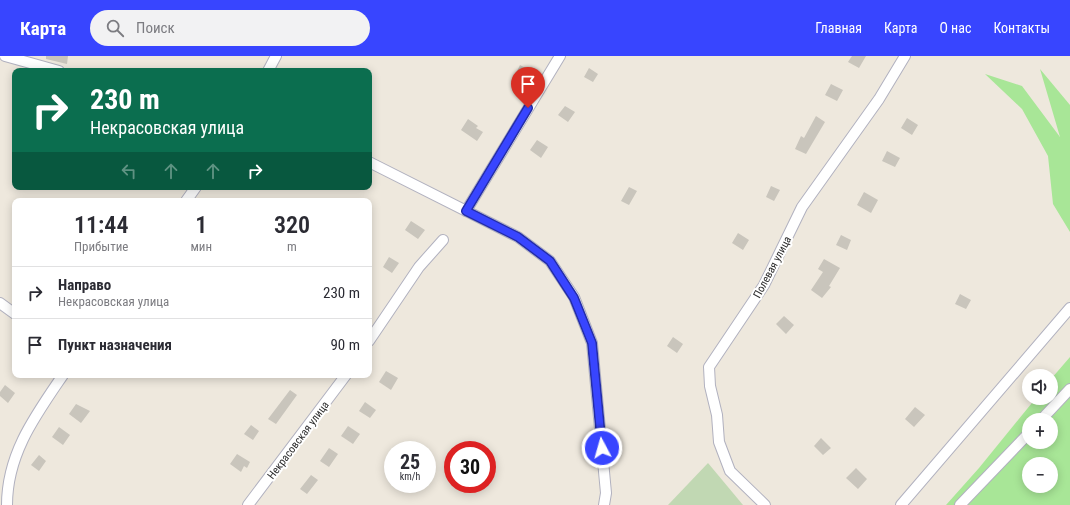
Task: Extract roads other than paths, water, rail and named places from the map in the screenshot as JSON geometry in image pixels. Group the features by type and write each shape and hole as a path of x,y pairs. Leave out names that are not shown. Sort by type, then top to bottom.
{"street":[{"path":"5,56 48,68"},
{"path":"270,68 276,56"},
{"path":"466,211 560,56"},
{"name":"Полевая улица","path":"766,505 730,472 719,442 717,415 710,386 709,367 764,285 802,207 879,99 905,56"},
{"path":"372,164 518,237 550,261 574,298 592,343 606,493 604,505"},
{"path":"372,337 419,267 443,240"},
{"path":"0,303 12,312"},
{"path":"901,505 1070,308"},
{"path":"7,505 7,489 14,456 34,416 61,378"},
{"name":"Некрасовская улица","path":"248,505 344,378"},
{"path":"1048,413 1070,389"},
{"path":"960,505 1022,440"}]}
